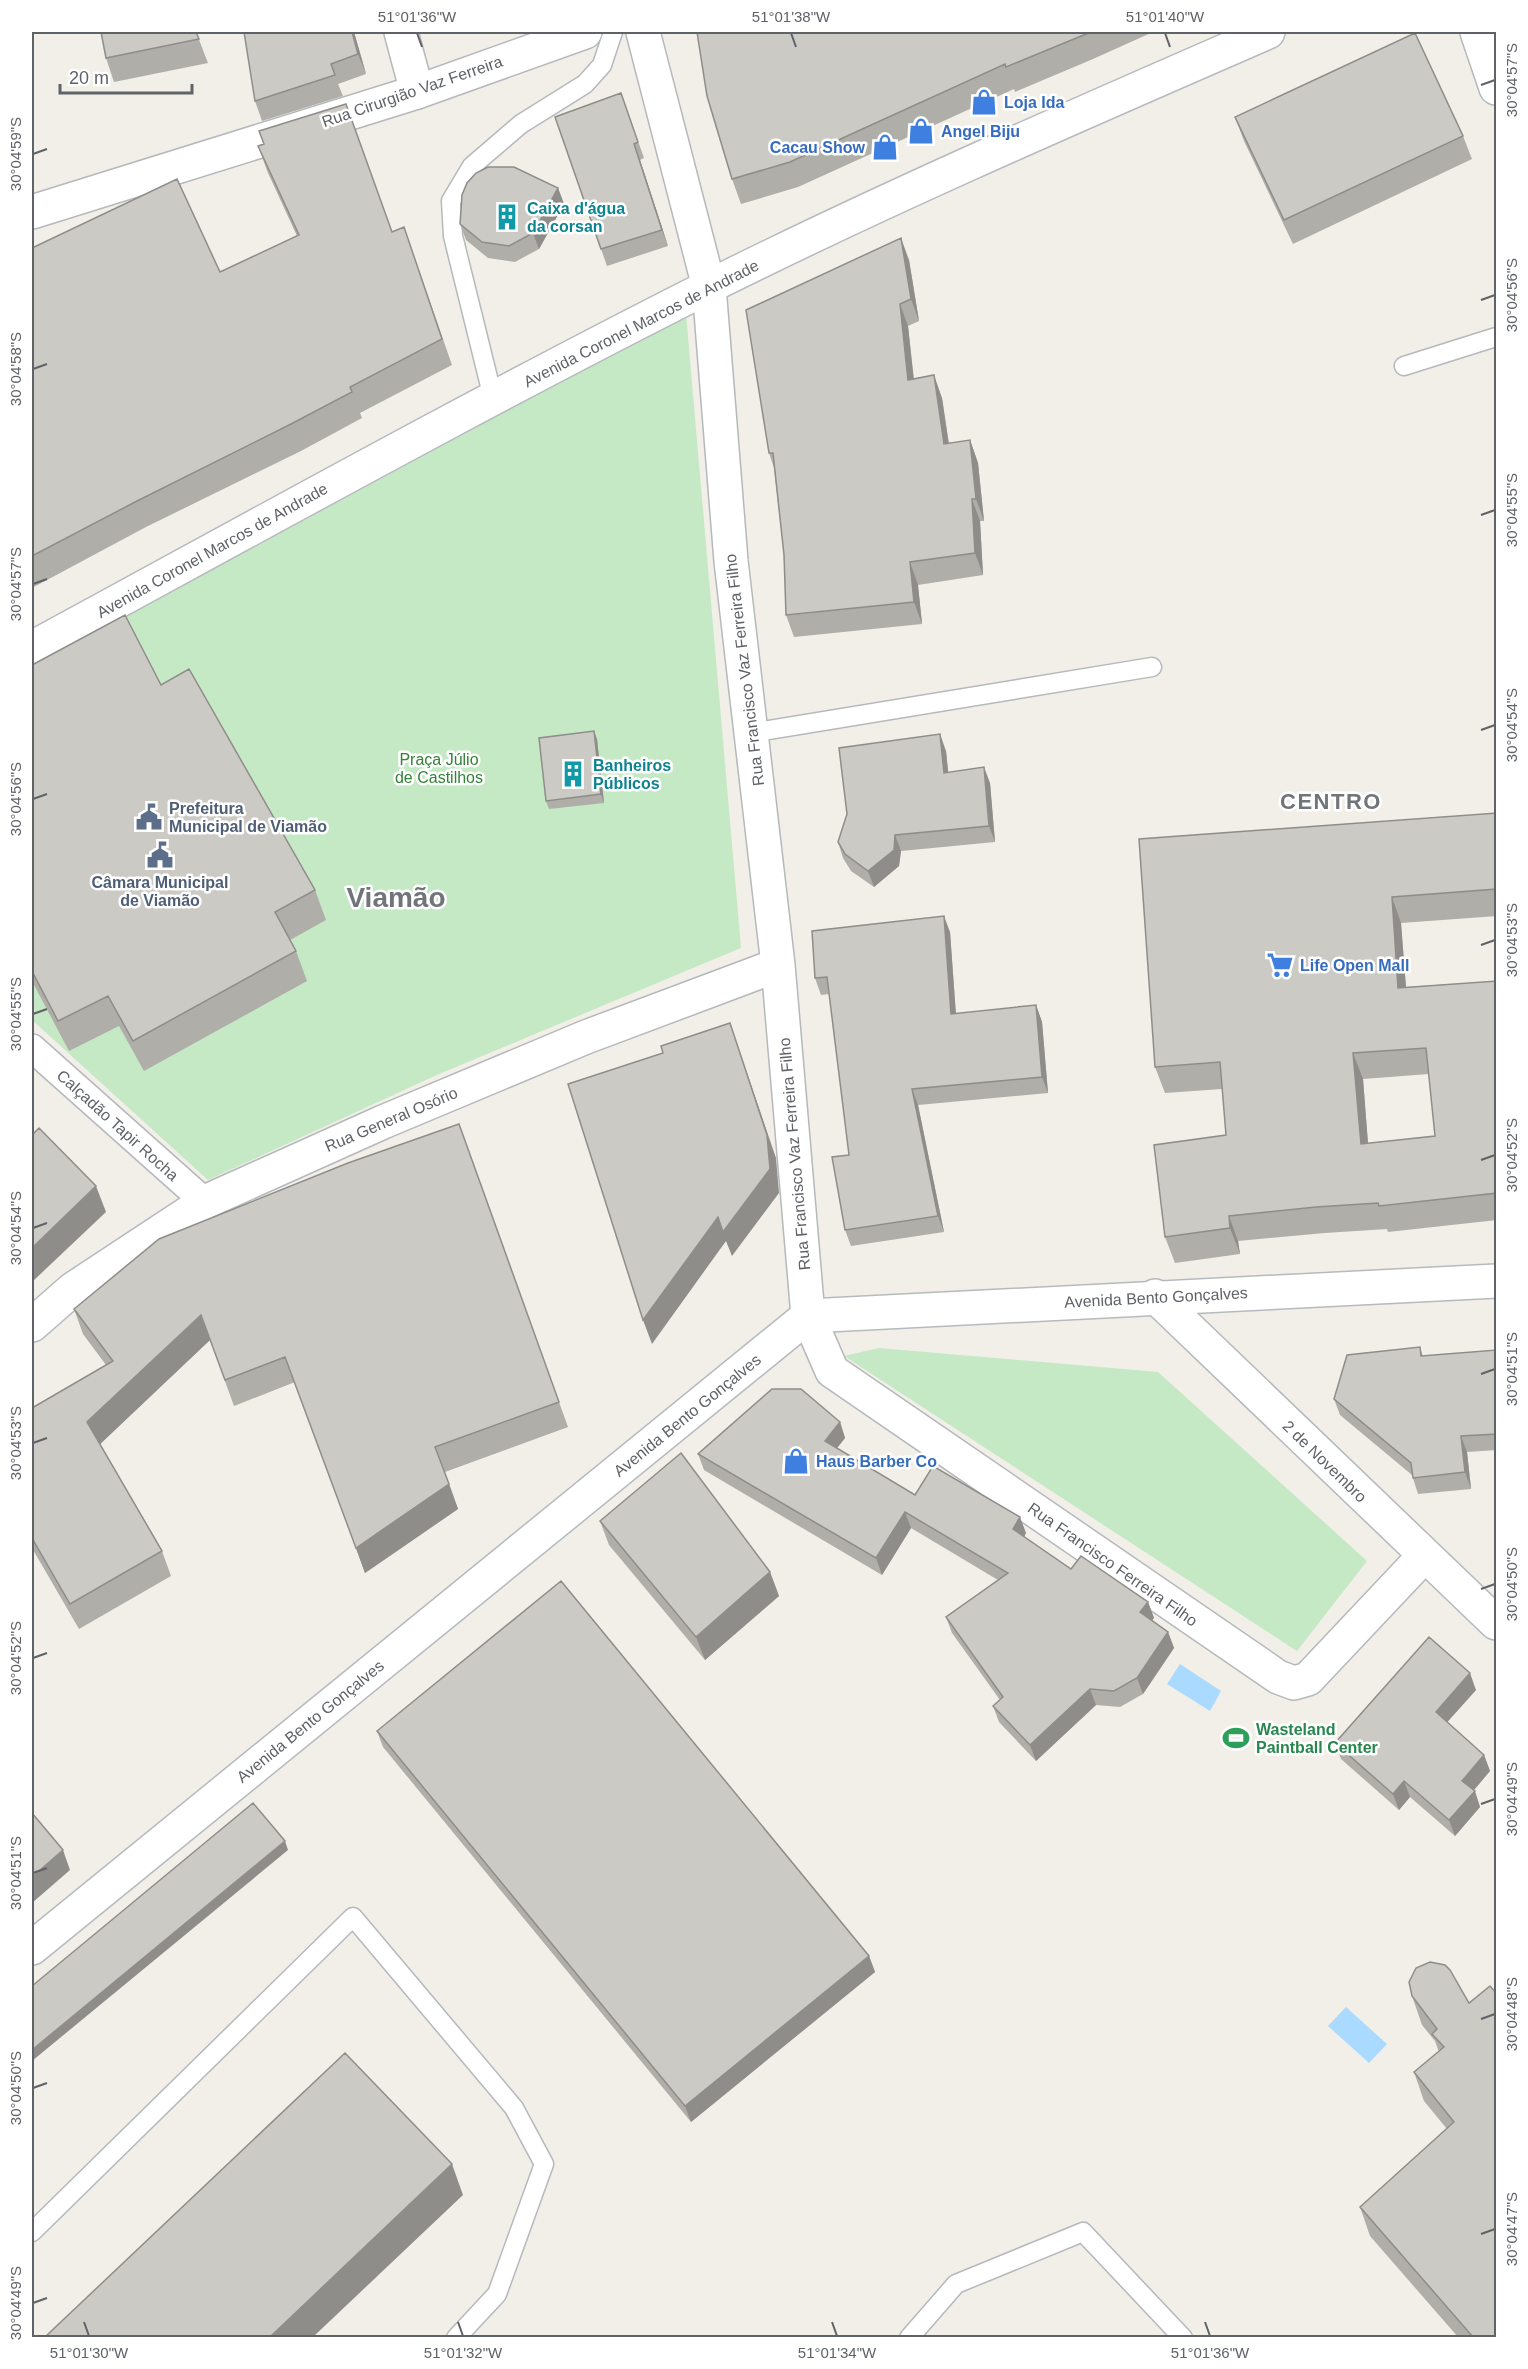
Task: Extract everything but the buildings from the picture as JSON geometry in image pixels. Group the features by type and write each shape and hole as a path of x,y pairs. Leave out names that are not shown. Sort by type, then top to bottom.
{"street":[{"path":"401,32 417,92"},
{"name":"Rua Cirurgião Vaz Ferreira","path":"32,212 417,92 585,32"},
{"name":"Rua Francisco Vaz Ferreira Filho","path":"643,32 709,287 731,561 778,965 808,1316"},
{"name":"Avenida Coronel Marcos de Andrade","path":"32,648 493,398 709,287 1020,140 1268,32"},
{"path":"1477,32 1497,88"},
{"name":"Rua General Osório","path":"32,1325 73,1289 205,1202 383,1122 575,1041 778,965"},
{"name":"Calçadão Tapir Rocha","path":"32,1048 205,1202"},
{"name":"Avenida Bento Gonçalves","path":"32,1948 808,1316 1155,1296 1497,1281"},
{"name":"2 de Novembro","path":"1155,1296 1424,1557 1497,1623"},
{"name":"Rua Francisco Ferreira Filho","path":"808,1316 832,1371 1278,1677 1294,1683 1308,1679 1424,1557"}],"lane":[{"path":"493,398 453,236 451,201 472,166 521,124 585,84 602,66 613,32"},
{"path":"1404,366 1497,336"},
{"path":"751,733 1152,667"},
{"path":"32,2232 353,1917 514,2108 544,2164 497,2294 456,2337"},
{"path":"909,2337 956,2284 1083,2232 1183,2337"}],"green space":[{"name":"Praça Júlio de Castilhos","path":"686,314 741,948 439,1074 208,1180 32,1020 32,667"},
{"path":"879,1348 1158,1372 1367,1561 1297,1651 844,1356"}],"water":[{"path":"1180,1664 1221,1691 1210,1711 1167,1684"},
{"path":"1346,2007 1387,2044 1369,2063 1328,2026"}],"place":[{"name":"Loja Ida","path":"984,102"},
{"name":"Angel Biju","path":"921,131"},
{"name":"Cacau Show","path":"885,147"},
{"name":"Caixa d'água da corsan","path":"507,217"},
{"name":"Banheiros Públicos","path":"573,774"},
{"name":"Prefeitura Municipal de Viamão","path":"149,817"},
{"name":"Câmara Municipal de Viamão","path":"160,855"},
{"name":"Life Open Mall","path":"1280,965"},
{"name":"Haus Barber Co","path":"796,1461"},
{"name":"Wasteland Paintball Center","path":"1236,1738"}],"district":[{"name":"CENTRO","path":"1331,801"},
{"name":"Viamão","path":"396,897"}]}
